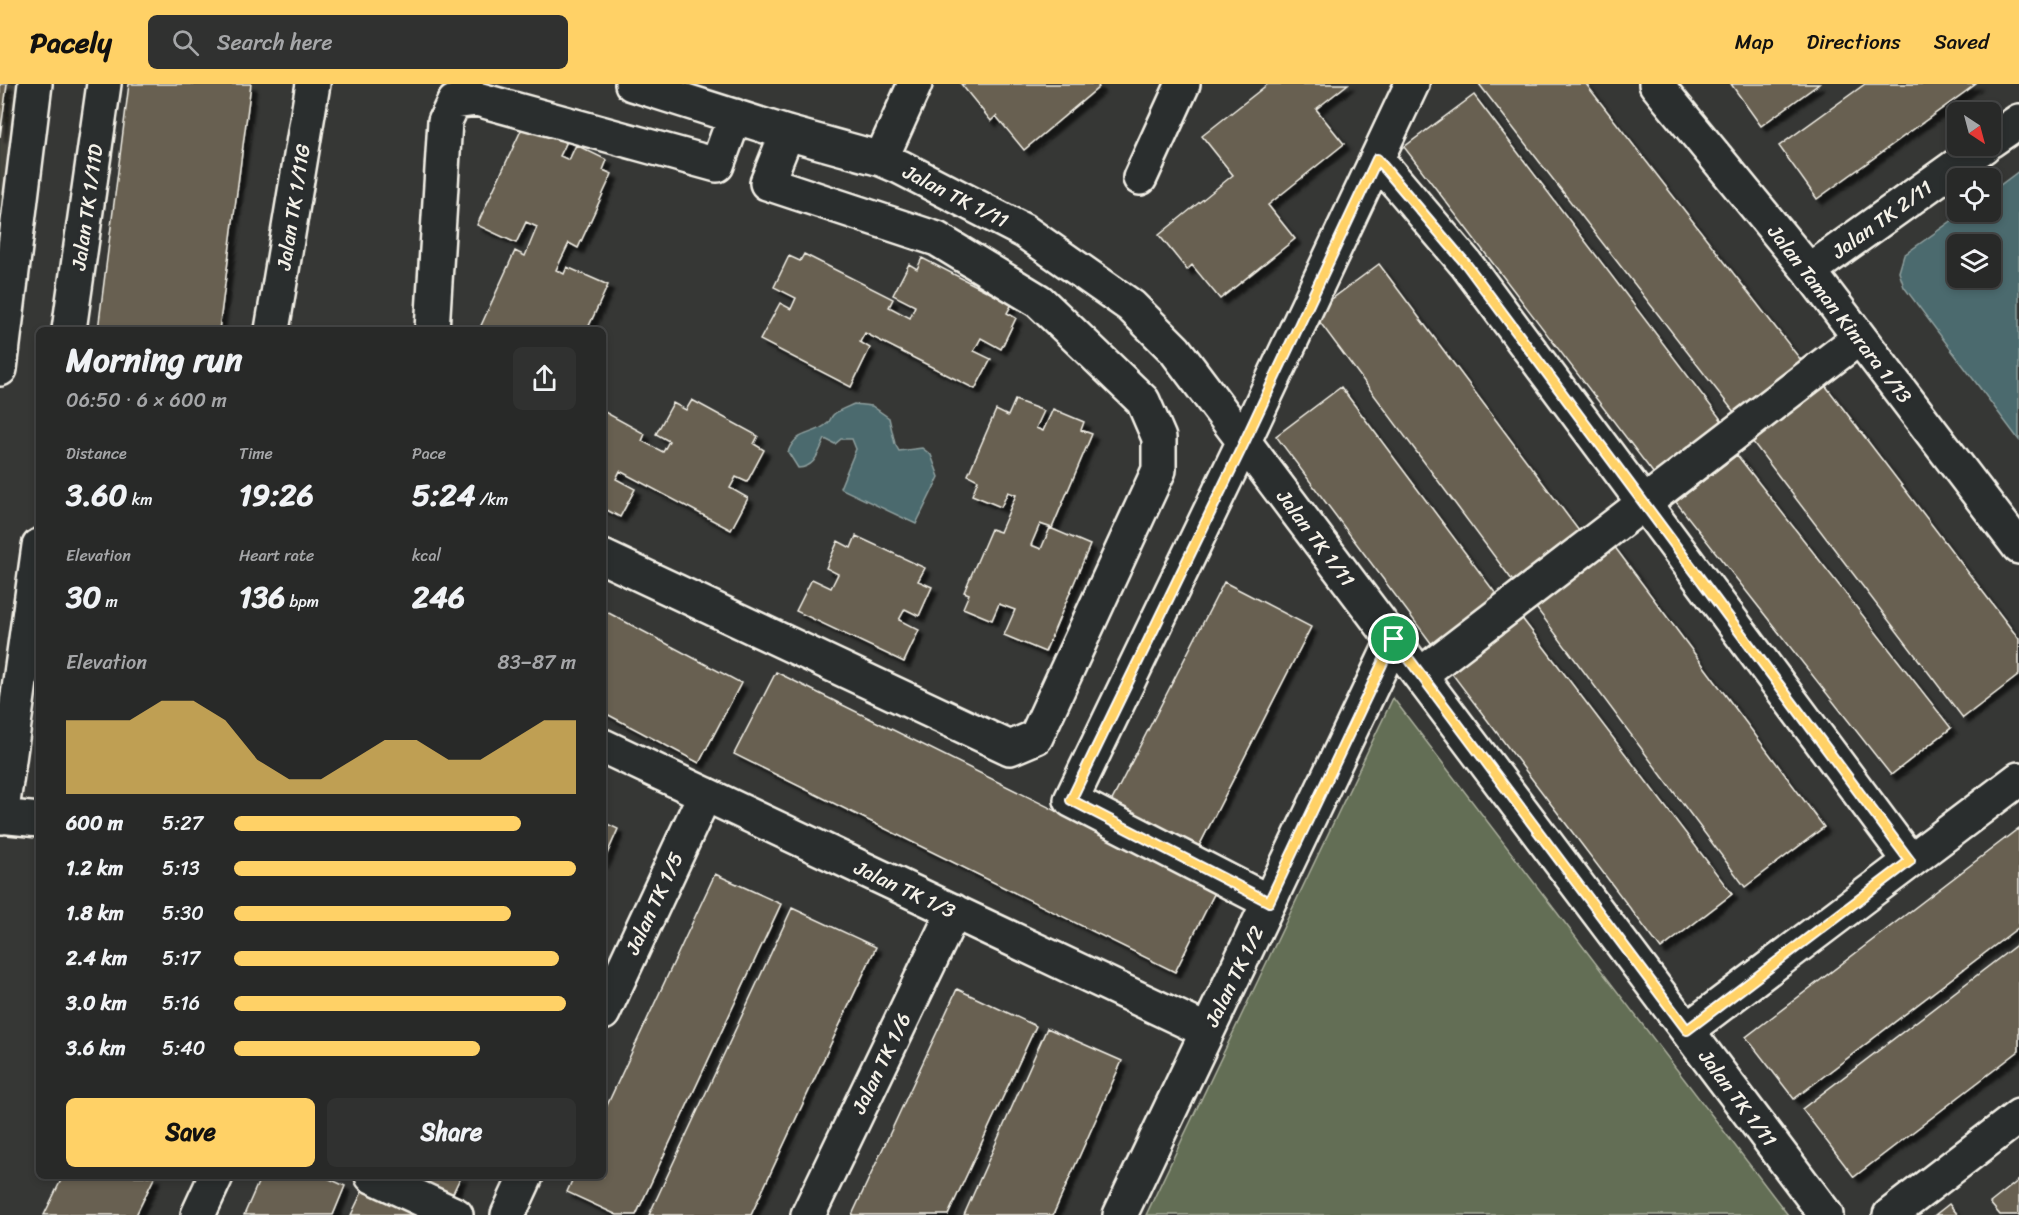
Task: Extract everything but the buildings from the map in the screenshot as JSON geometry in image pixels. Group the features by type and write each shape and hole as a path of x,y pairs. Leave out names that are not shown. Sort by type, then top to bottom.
{"street":[{"path":"0,369 35,84"},
{"name":"Jalan TK 1/11D","path":"69,327 104,84"},
{"name":"Jalan TK 1/11G","path":"273,327 313,84"},
{"name":"Jalan TK 1/11","path":"632,84 787,133 881,159 900,167 1024,231 1131,306 1175,350 1826,1215"},
{"path":"881,159 915,84"},
{"path":"1140,178 1183,84"},
{"path":"1269,902 1071,800 1244,443 1412,84"},
{"name":"Jalan Taman Kinrara 1/13","path":"1656,84 1809,271 2019,547"},
{"path":"432,327 445,121 454,102 477,99 717,165 735,116"},
{"path":"2001,133 2019,121"},
{"path":"606,558 1010,748 1036,737 1159,470 1159,438 1143,401 1039,301 937,239 767,183 787,133"},
{"name":"Jalan TK 2/11","path":"1809,271 1970,156"},
{"path":"1377,159 1466,264 1910,861"},
{"path":"1420,675 1859,338"},
{"path":"36,567 1,817 36,820"},
{"name":"Jalan TK 1/2","path":"1120,1215 1394,639"},
{"name":"Jalan TK 1/3","path":"606,747 1207,1031"},
{"path":"1687,1030 2019,778"},
{"name":"Jalan TK 1/5","path":"606,1006 705,794"},
{"name":"Jalan TK 1/6","path":"808,1215 954,911"},
{"path":"1890,1215 2019,1116"},
{"path":"198,1215 215,1179"},
{"path":"378,1179 456,1215"},
{"path":"508,1215 525,1179"}],"shaded area":[{"path":"0,84 27,84 0,302"}],"green space":[{"path":"1393,698 1788,1215 1146,1215"}],"water":[{"path":"2019,171 2019,440 1904,287 1899,272 1904,255 1950,222 2001,222 2001,184"},
{"path":"854,404 872,406 889,418 899,451 922,448 931,455 939,477 916,524 840,488 856,449 852,439 841,439 835,444 825,439 813,462 804,467 798,468 788,452 801,436 822,427 835,413"}],"route":[{"path":"1377,159 1466,264 1910,861 1687,1030 1394,639 1269,902 1071,800 1244,443 1377,159"}]}
